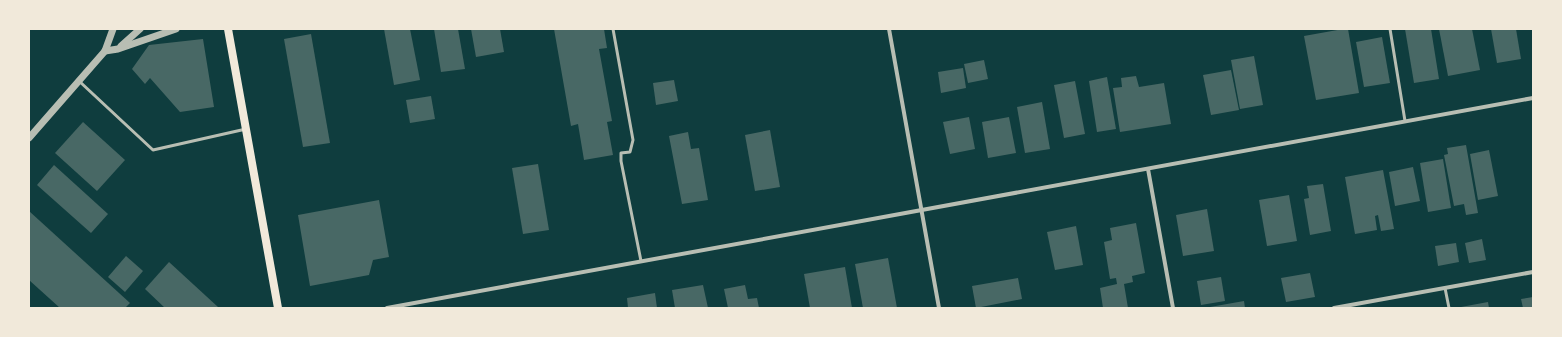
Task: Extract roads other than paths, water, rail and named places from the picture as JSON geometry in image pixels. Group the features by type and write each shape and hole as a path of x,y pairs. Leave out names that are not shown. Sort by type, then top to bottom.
{"main road":[{"path":"228,29 278,308"}],"street":[{"path":"29,138 105,52 113,29"},
{"path":"118,49 140,29"},
{"path":"105,52 176,29"},
{"path":"889,29 939,308"},
{"path":"387,308 1533,98"},
{"path":"1148,169 1174,308"},
{"path":"1334,308 1533,272"}],"lane":[{"path":"613,29 633,140 630,152 621,153 621,161 642,261"},
{"path":"1390,29 1405,122"},
{"path":"80,81 153,150 246,129"},
{"path":"1445,288 1449,308"}]}
